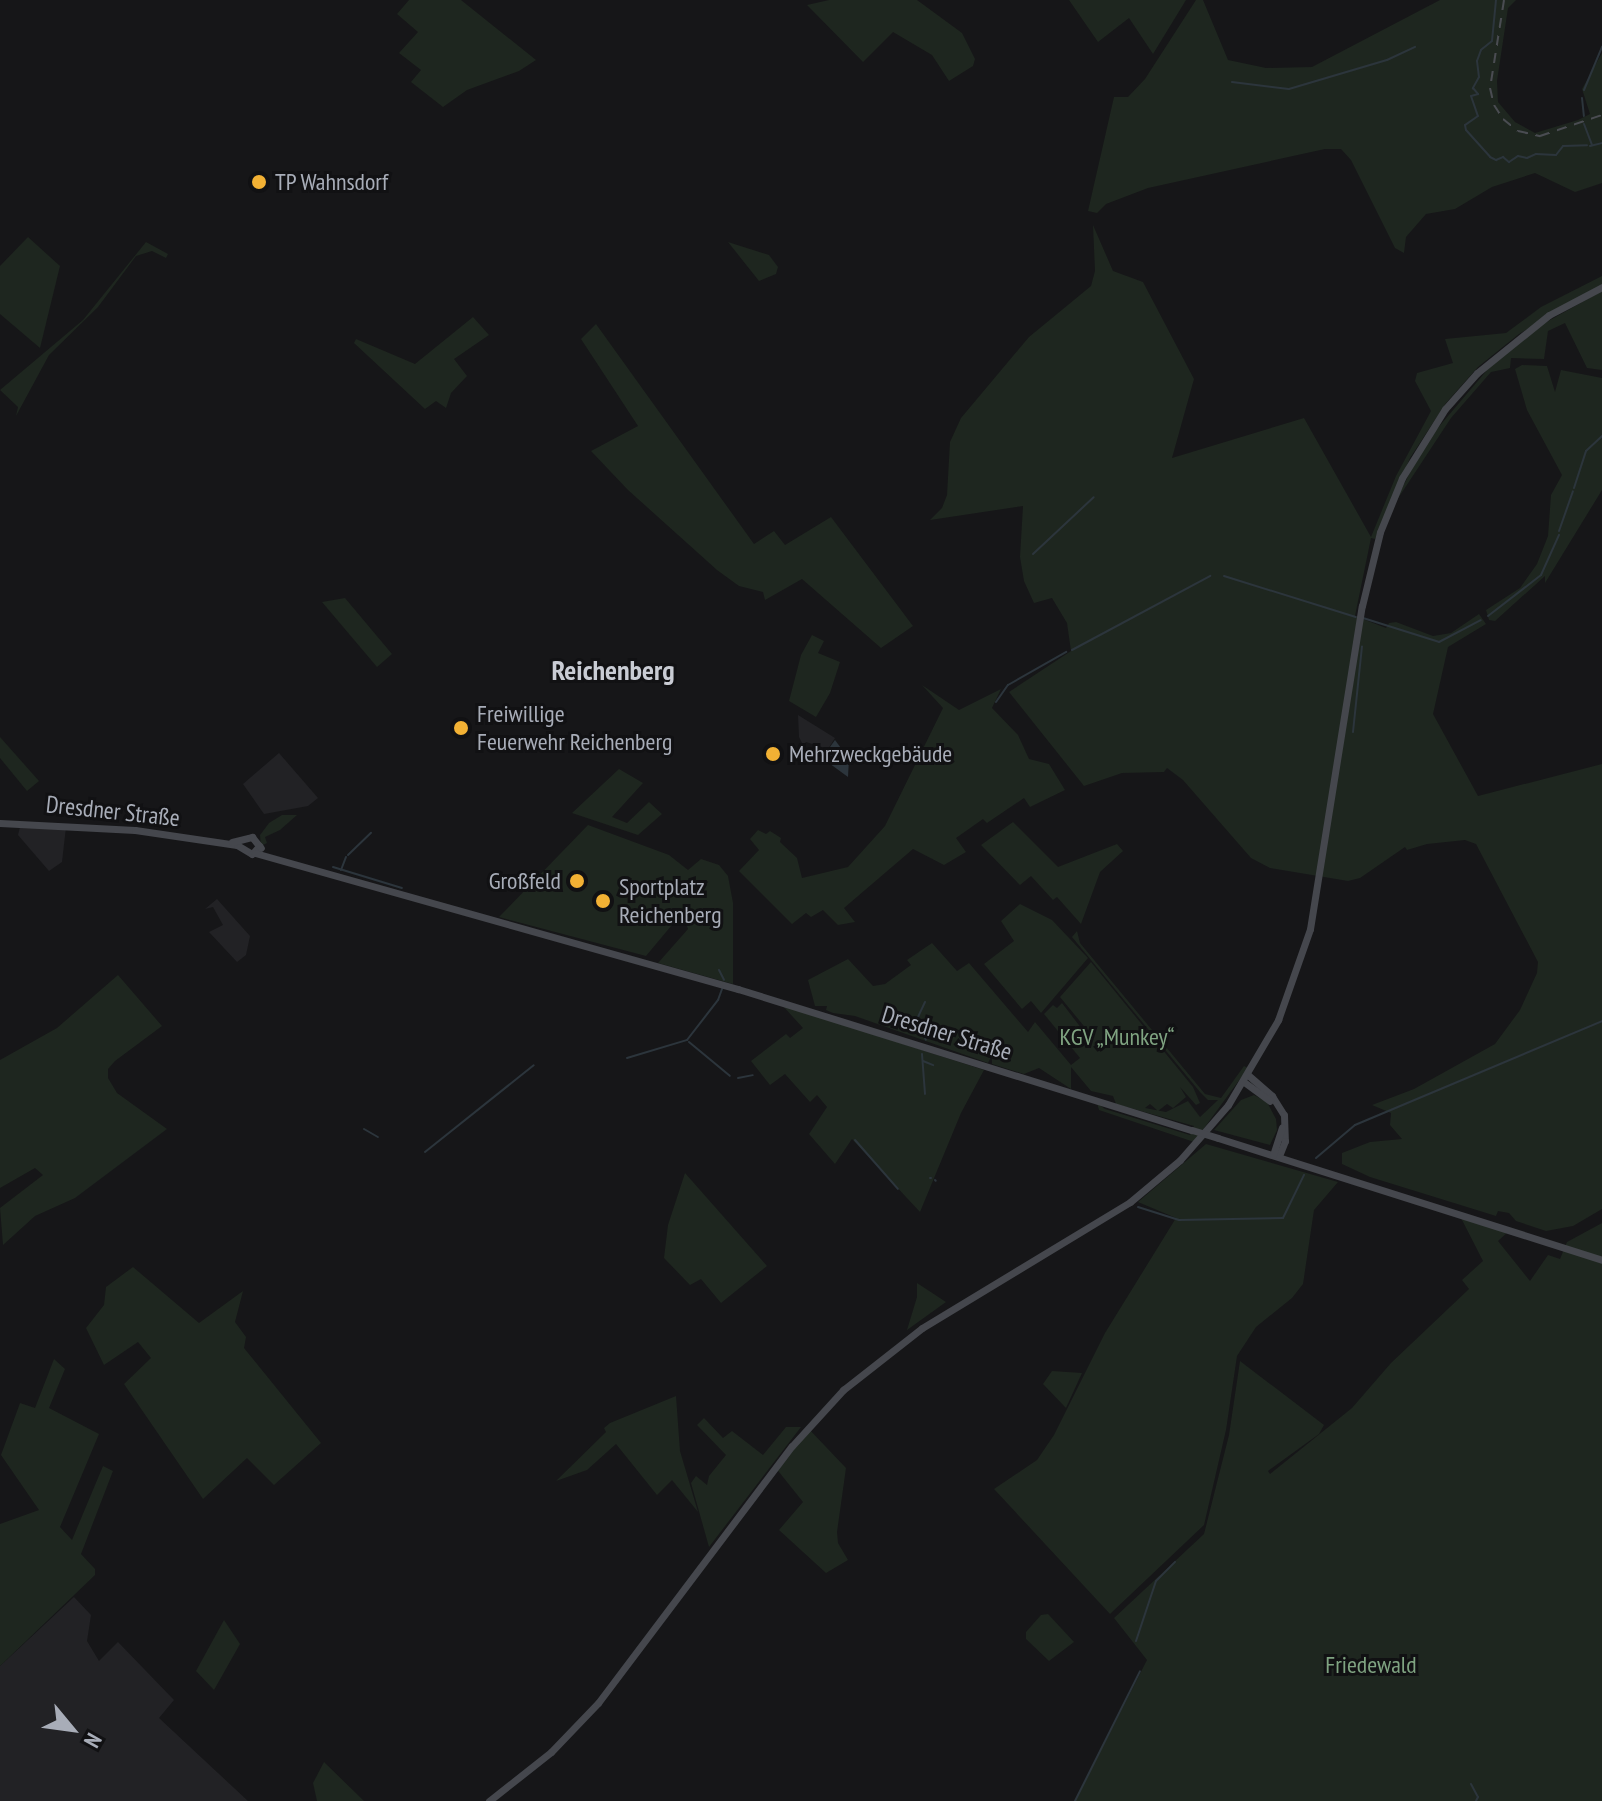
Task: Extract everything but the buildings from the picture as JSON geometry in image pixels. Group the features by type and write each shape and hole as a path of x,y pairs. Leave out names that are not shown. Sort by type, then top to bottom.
{"main road":[{"path":"489,1801 534,1766 591,1711 792,1446 843,1390 922,1328 1130,1202 1180,1160 1233,1098 1289,995 1318,893 1361,612 1375,548 1390,506 1417,450 1445,409 1477,373 1519,337 1602,287"},
{"name":"Dresdner Straße","path":"0,823 114,827 244,845"},
{"path":"244,845 255,838 257,850"},
{"path":"244,845 257,850"},
{"name":"Dresdner Straße","path":"257,850 738,989 1308,1165 1602,1260"},
{"path":"1246,1078 1273,1105 1281,1120 1276,1156"},
{"path":"1246,1078 1281,1108 1286,1122 1285,1141 1290,1153 1308,1165"},
{"path":"1233,1098 1247,1091 1261,1093"},
{"path":"1276,1156 1285,1141"}],"shaded area":[{"path":"798,715 835,738 828,749 806,742 803,745 799,737"},
{"path":"835,740 849,759 848,777 822,758"},
{"path":"279,753 318,798 308,806 264,814 243,784"},
{"path":"20,827 66,827 62,862 49,871 18,835"},
{"path":"217,899 250,936 246,955 237,962 209,932 223,925 213,907 205,909"},
{"path":"74,1597 91,1615 87,1641 99,1661 118,1642 174,1700 159,1718 248,1801 0,1801 0,1666"}],"green space":[{"path":"409,0 461,0 536,60 519,71 467,90 443,107 411,82 421,70 399,53 418,32 397,14"},
{"path":"829,0 917,0 962,33 975,59 973,66 949,81 932,55 893,32 863,62 807,5"},
{"path":"1069,0 1186,0 1153,54 1129,18 1098,42"},
{"path":"1196,0 1203,0 1228,60 1266,68 1312,67 1440,0 1516,0 1508,8 1497,81 1498,102 1515,122 1535,133 1578,120 1590,114 1582,89 1602,53 1602,183 1575,192 1535,173 1492,187 1455,209 1426,214 1406,237 1404,253 1395,248 1351,160 1341,149 1325,149 1148,188 1106,204 1097,213 1088,211 1114,97 1128,97 1145,79"},
{"path":"1093,225 1113,271 1143,282 1194,379 1172,458 1304,418 1371,537 1396,476 1431,411 1415,381 1417,373 1453,363 1445,339 1506,333 1541,307 1602,276 1602,285 1519,334 1478,367 1446,403 1410,458 1375,539 1371,538 1355,616 1386,628 1389,623 1396,622 1433,636 1451,633 1479,614 1486,624 1448,647 1433,714 1478,796 1602,764 1602,1209 1573,1226 1546,1231 1516,1221 1509,1213 1498,1211 1496,1216 1370,1177 1342,1164 1342,1153 1370,1142 1402,1139 1390,1125 1391,1113 1372,1105 1414,1089 1495,1044 1520,1010 1537,973 1538,962 1476,844 1465,840 1427,844 1407,850 1405,847 1360,878 1348,881 1270,868 1251,858 1183,780 1167,768 1164,772 1122,773 1084,786 1009,692 1071,651 1067,623 1052,598 1034,603 1024,581 1020,557 1023,506 930,520 942,508 947,495 950,442 961,418 1029,337 1091,286 1095,271"},
{"path":"28,237 60,266 40,348 0,314 0,266"},
{"path":"146,242 168,254 166,258 152,251 136,256 98,307 49,355 16,416 18,407 0,390 83,320"},
{"path":"728,242 769,255 778,267 776,274 759,281"},
{"path":"1602,291 1602,370 1587,368 1565,323 1548,331 1544,359 1511,358 1510,368 1491,372 1451,418 1393,506 1425,443 1488,369 1543,324"},
{"path":"473,317 489,335 454,359 467,376 451,393 446,408 436,401 425,409 354,343 356,339 415,364"},
{"path":"596,324 754,544 774,531 785,545 831,517 913,626 881,648 802,579 765,600 763,592 739,586 717,570 628,490 591,451 638,426 581,339"},
{"path":"1522,365 1547,366 1555,392 1561,370 1602,378 1602,490 1545,583 1545,576 1495,621 1489,620 1486,610 1520,588 1537,564 1548,536 1551,495 1562,475 1527,410 1515,369"},
{"path":"345,598 392,654 377,667 322,602"},
{"path":"812,635 824,641 818,653 840,662 830,693 816,717 789,701 801,655"},
{"path":"922,685 959,710 1001,689 992,708 1018,735 1029,759 1049,764 1065,790 1030,807 1024,798 987,823 983,819 956,838 966,852 944,865 913,849 844,908 855,922 838,925 823,910 811,917 806,913 792,924 739,871 759,850 750,839 758,830 766,834 770,831 781,838 780,842 797,858 802,878 848,867 885,826 943,708"},
{"path":"0,737 39,781 27,791 0,758"},
{"path":"619,769 643,783 612,817 627,823 649,802 662,814 638,835 572,813"},
{"path":"282,815 297,815 280,830 265,837 267,843 261,846 260,835 269,823"},
{"path":"1013,822 1058,867 1117,844 1123,851 1100,872 1081,924 1057,897 1053,900 1031,876 1020,885 981,845"},
{"name":"Sportplatz Reichenberg","path":"588,825 669,855 688,870 701,859 719,865 728,876 733,903 733,984 658,963 688,929 682,913 646,956 499,917"},
{"path":"1020,904 1052,920 1088,958 1041,1013 1031,1001 1022,1009 984,964 1014,941 1001,921"},
{"name":"KGV „Munkey“","path":"1077,931 1080,943 1205,1094 1221,1098 1244,1066 1248,1068 1194,1142 1099,1110 1097,1103 1105,1109 1190,1135 1194,1126 1116,1104 1113,1096 1091,1091 1071,1067 1071,1089 1039,1068 1024,1074 992,1064 992,1055 988,1063 855,1016 833,1013 826,1010 827,1006 815,1006 808,980 848,959 873,986 885,984 911,965 907,960 932,943 957,971 969,963 1028,1032 1035,1022 1071,1065 1080,1058 1044,1014 1053,1005 1057,1008 1062,1003 1085,1033 1088,1031 1060,997 1091,962 1193,1087 1200,1103 1196,1105 1180,1087 1186,1097 1173,1108 1167,1104 1159,1111 1166,1112 1188,1101 1200,1117 1218,1100 1208,1100 1200,1092 1072,937"},
{"path":"118,975 162,1026 115,1061 108,1069 108,1078 117,1093 167,1129 75,1198 35,1216 3,1245 0,1208 43,1175 35,1168 0,1188 0,1060 57,1028"},
{"path":"782,1005 984,1070 961,1113 920,1212 852,1139 835,1164 809,1134 827,1107 817,1095 810,1102 785,1074 770,1085 751,1061 786,1034 790,1038 803,1028"},
{"path":"1254,1095 1267,1102 1276,1119 1277,1130 1270,1145 1214,1130 1241,1100"},
{"path":"1206,1144 1338,1182 1314,1210 1303,1284 1292,1298 1256,1327 1237,1356 1226,1430 1204,1525 1110,1614 994,1489 1037,1460 1054,1435 1105,1333 1176,1218 1138,1202"},
{"path":"685,1173 767,1266 721,1303 701,1279 690,1285 664,1258 668,1225"},
{"name":"Friedewald","path":"1461,1218 1509,1231 1498,1241 1530,1281 1548,1255 1560,1259 1567,1242 1602,1223 1602,1801 1075,1801 1147,1660 1114,1618 1204,1534 1229,1435 1240,1361 1324,1425 1319,1434 1268,1471 1270,1474 1352,1408 1391,1363 1469,1289 1462,1280 1483,1261"},
{"path":"133,1267 199,1323 243,1291 235,1322 246,1337 244,1348 321,1443 274,1485 247,1458 203,1499 124,1384 151,1358 138,1342 104,1365 86,1328 104,1305 106,1287"},
{"path":"917,1283 946,1302 907,1330 917,1297"},
{"path":"54,1359 65,1369 49,1408 99,1434 60,1527 72,1540 103,1466 113,1471 81,1554 95,1569 95,1575 0,1666 0,1524 39,1510 1,1455 20,1403 35,1408"},
{"path":"1052,1371 1082,1373 1066,1408 1043,1384"},
{"path":"676,1396 680,1451 698,1512 672,1480 657,1495 616,1444 587,1470 556,1481 606,1432 604,1428 610,1423"},
{"path":"704,1418 723,1438 732,1431 763,1455 786,1427 801,1427 709,1547 691,1483 696,1476 707,1485 709,1476 726,1455 697,1425"},
{"path":"807,1427 846,1468 837,1532 838,1543 848,1560 826,1573 779,1530 803,1502 775,1467"},
{"path":"1048,1614 1074,1642 1049,1661 1026,1639 1026,1632 1041,1615"},
{"path":"224,1620 240,1644 214,1690 196,1671"},
{"path":"324,1762 364,1801 317,1801 313,1783"}],"waterway":[{"path":"1496,0 1492,41 1481,50 1477,61 1479,77 1473,88 1478,94 1471,96 1478,116 1465,125 1466,130 1490,157 1496,160 1503,157 1509,162 1518,156 1556,155 1563,146 1587,145"},
{"path":"1232,82 1289,89 1387,60 1415,47"},
{"path":"1584,90 1602,47"},
{"path":"1582,98 1584,116"},
{"path":"1584,124 1592,145"},
{"path":"1590,146 1602,143"},
{"path":"1574,488 1586,451 1602,436"},
{"path":"1559,531 1573,491"},
{"path":"1033,554 1094,497"},
{"path":"1488,616 1541,575 1559,535"},
{"path":"1072,650 1210,576"},
{"path":"1224,576 1356,617"},
{"path":"1363,618 1439,642 1481,620"},
{"path":"1353,732 1362,646"},
{"path":"996,702 1008,685 1066,652"},
{"path":"348,855 371,833"},
{"path":"341,870 346,857"},
{"path":"333,867 402,888"},
{"path":"719,970 724,980"},
{"path":"627,1058 687,1040 718,1000 722,989"},
{"path":"925,1002 918,1017 926,1040"},
{"path":"1316,1158 1355,1125 1602,1021"},
{"path":"689,1042 730,1076"},
{"path":"922,1054 925,1094"},
{"path":"923,1061 933,1065"},
{"path":"425,1152 534,1065"},
{"path":"738,1078 753,1075"},
{"path":"364,1129 378,1137"},
{"path":"855,1140 898,1189"},
{"path":"1138,1207 1179,1220 1283,1218 1304,1175"},
{"path":"1136,1641 1156,1581 1175,1562"},
{"path":"1075,1801 1140,1671"},
{"path":"1471,1784 1478,1797 1476,1801"}],"railway":[{"path":"1504,0 1490,88 1494,105 1503,119 1518,131 1540,136 1602,115"}],"place":[{"name":"TP Wahnsdorf","path":"259,182"},
{"name":"Freiwillige Feuerwehr Reichenberg","path":"461,728"},
{"name":"Mehrzweckgebäude","path":"773,754"},
{"name":"Großfeld","path":"577,881"},
{"name":"Sportplatz Reichenberg","path":"603,901"}],"district":[{"name":"Reichenberg","path":"613,670"}]}
